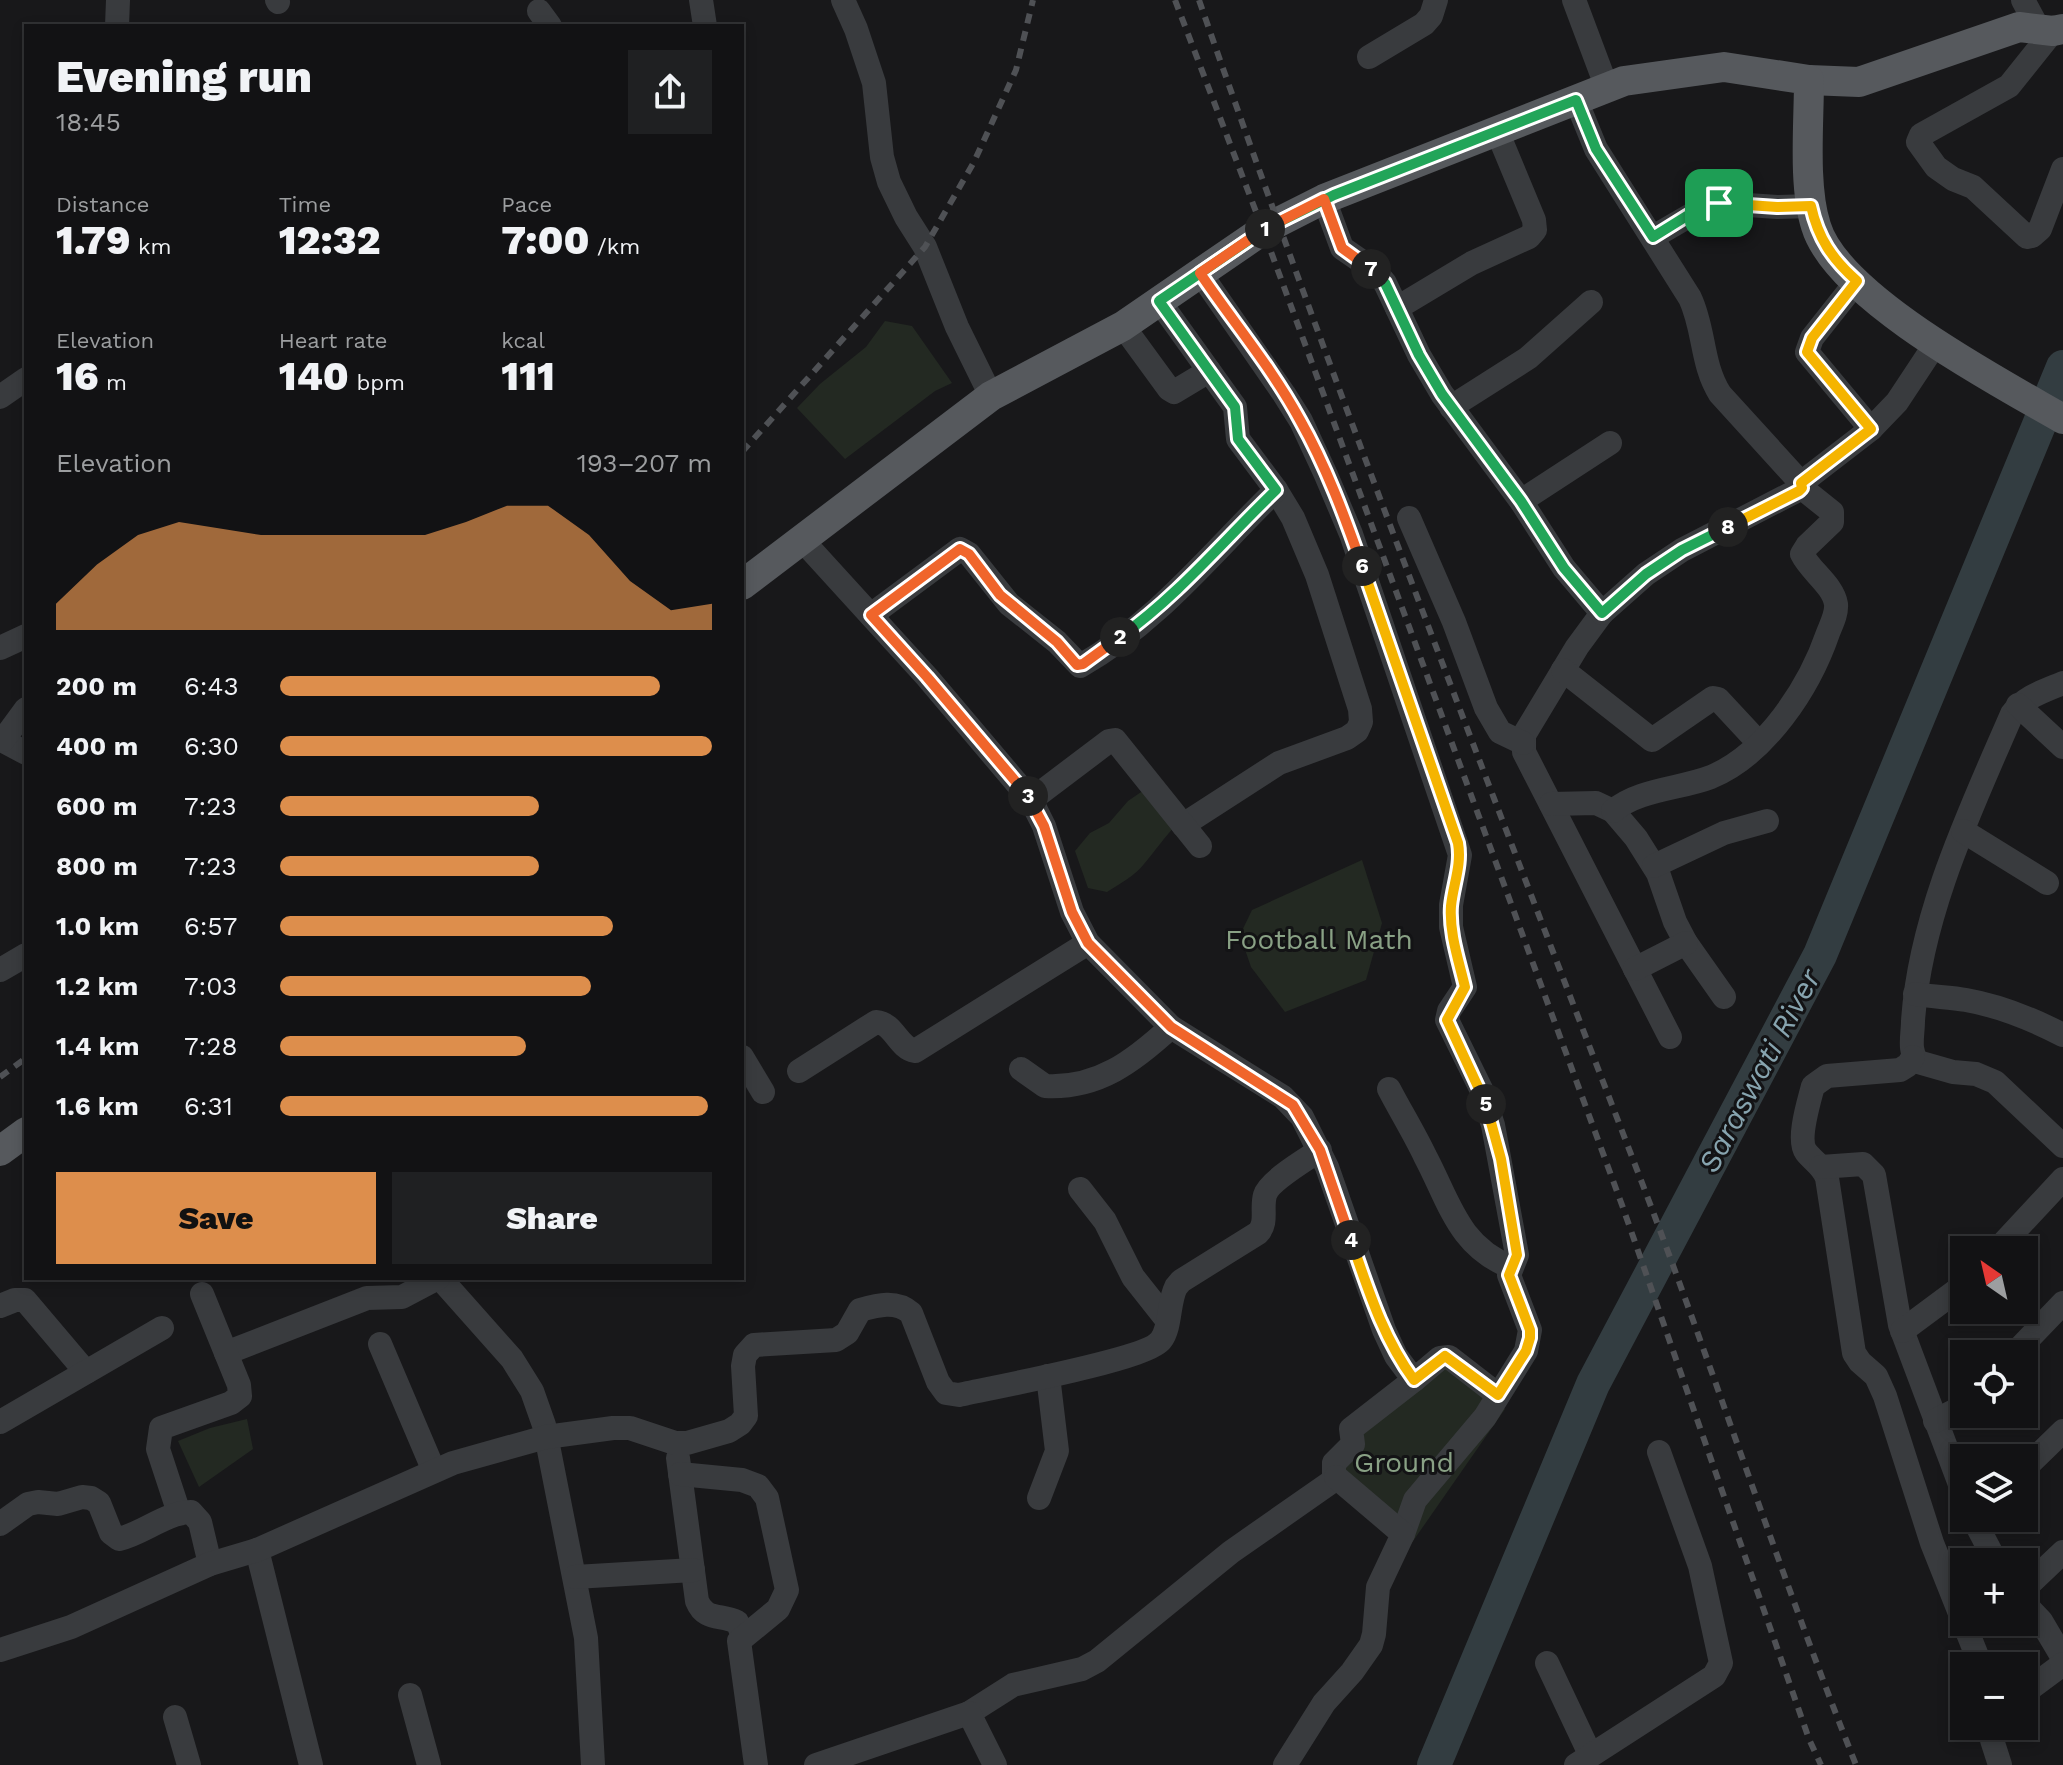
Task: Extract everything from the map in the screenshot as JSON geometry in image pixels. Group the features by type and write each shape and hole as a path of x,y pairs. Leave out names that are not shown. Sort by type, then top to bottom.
{"main road":[{"path":"744,584 991,396 1123,326 1263,230 1324,199 1624,81 1724,67 1809,80 1859,82 2019,27 2055,31"},
{"path":"1809,80 1811,206 1816,228 1835,261 1901,321 2063,419"},
{"path":"0,1151 24,1133"}],"street":[{"path":"117,24 118,0"},
{"path":"701,0 705,24"},
{"path":"843,0 874,83 882,157 889,182 925,247 941,291 991,396"},
{"path":"1369,57 1424,24 1431,16 1436,0"},
{"path":"1574,0 1607,88"},
{"path":"2023,0 2055,31 2009,86 1921,135 1918,142 1936,167 1953,179 1973,187 2027,237 2040,229 2063,169"},
{"path":"1576,100 1596,149 1697,313 1707,368 1715,387 1801,485 1832,512 1832,522 1802,554 1832,594 1836,610 1819,659 1787,711 1730,767 1709,778 1629,800 1613,811"},
{"path":"1397,308 1472,263 1529,237 1535,230 1534,220 1497,131"},
{"path":"1324,199 1342,248 1381,277 1419,355 1451,407 1521,501 1564,568 1602,613"},
{"path":"1653,237 1708,205 1811,206"},
{"path":"1200,273 1301,421 1326,475 1351,534 1458,843 1460,855 1451,905 1451,927 1465,987 1447,1020 1481,1089 1493,1125 1517,1255 1509,1279 1530,1330 1526,1351 1498,1395 1462,1447 1415,1500 1378,1587 1371,1645 1324,1703 1285,1765"},
{"path":"1857,281 1812,338 1807,352 1871,429"},
{"path":"1159,301 1235,407 1238,439 1293,518 1317,575 1360,709 1361,722 1357,731 1347,738 1279,763 1183,825"},
{"path":"1451,407 1528,358 1591,302"},
{"path":"1123,326 1174,392 1209,371"},
{"path":"1670,1037 1524,752 1524,735 1602,613 1646,574 1682,550 1801,485 1871,429 1897,402 1936,343"},
{"path":"0,397 24,380"},
{"path":"1521,501 1610,443"},
{"path":"871,615 960,549 969,554 1009,604 1057,642 1080,666 1163,605 1276,490"},
{"path":"1409,518 1454,622 1486,708 1500,732 1523,743"},
{"path":"803,541 927,677 1031,800 1044,826 1072,912 1088,943 1171,1027 1293,1105 1320,1150 1384,1330 1396,1356 1414,1380"},
{"path":"0,648 24,637"},
{"path":"1563,670 1652,740 1713,698 1718,699 1758,742"},
{"path":"1975,1652 1932,1543 1885,1396 1876,1376 1854,1353 1827,1178 1806,1152 1803,1140 1816,1082 1827,1076 1900,1070 1913,1057 1915,994 1938,902 1963,831 2018,705 2035,694 2063,683"},
{"path":"2018,705 2063,747"},
{"path":"24,711 1,739 24,752"},
{"path":"1031,800 1109,741 1115,740 1200,846"},
{"path":"1551,804 1596,803 1613,811 1654,866 1686,943 1724,997"},
{"path":"1654,866 1724,833 1767,821"},
{"path":"1963,831 2047,883"},
{"path":"799,1071 876,1022 885,1024 907,1049 915,1051 1088,943"},
{"path":"1635,969 1686,943"},
{"path":"0,970 24,956"},
{"path":"1915,994 1995,1006 2063,1034"},
{"path":"1021,1069 1045,1086 1100,1079 1141,1055 1171,1027"},
{"path":"1913,1057 1936,1068 1976,1074 1995,1082 2063,1146"},
{"path":"744,1060 763,1092"},
{"path":"1389,1089 1460,1228 1489,1257 1511,1267"},
{"path":"0,1650 71,1627 210,1564 257,1550 453,1463 546,1437 622,1428 675,1443 687,1443 729,1431 746,1416 743,1366 745,1355 754,1345 836,1340 847,1333 860,1310 871,1306 893,1304 903,1306 911,1313 938,1382 946,1393 959,1395 1094,1365 1149,1348 1163,1338 1172,1295 1181,1281 1258,1233 1264,1224 1266,1192 1320,1150"},
{"path":"1821,1167 1863,1164 1874,1175 1902,1331 1950,1459"},
{"path":"2010,1236 2063,1179"},
{"path":"1080,1189 1105,1221 1133,1277 1167,1320"},
{"path":"226,1353 367,1298 410,1294 435,1280"},
{"path":"441,1280 512,1359 532,1391 546,1437 586,1638 593,1765"},
{"path":"179,1513 158,1449 161,1428 231,1403 240,1396 239,1385 202,1294"},
{"path":"1902,1331 1950,1295"},
{"path":"0,1306 25,1300 86,1372"},
{"path":"2027,1340 2063,1303"},
{"path":"0,1422 162,1328"},
{"path":"380,1344 434,1471"},
{"path":"1403,1534 1336,1477 1334,1463 1353,1444 1351,1429 1445,1356 1498,1395"},
{"path":"1039,1498 1057,1451 1048,1376"},
{"path":"1935,1421 1950,1413"},
{"path":"2038,1455 2063,1431"},
{"path":"675,1443 700,1608 713,1617 726,1617 737,1622 743,1635"},
{"path":"1547,1663 1583,1760 1714,1676 1721,1663 1694,1545 1659,1452"},
{"path":"680,1474 742,1480 758,1486 767,1498 787,1590 778,1609 743,1635 739,1646 756,1765"},
{"path":"816,1765 969,1713 1013,1685 1082,1669 1097,1661 1231,1552 1336,1477"},
{"path":"0,1524 28,1504 58,1504 82,1497 91,1498 99,1503 111,1533 119,1539 130,1537 179,1513 191,1512 200,1522 210,1564"},
{"path":"257,1550 311,1765"},
{"path":"2038,1576 2063,1552"},
{"path":"575,1577 693,1570"},
{"path":"2038,1618 2063,1658"},
{"path":"2038,1683 2063,1664"},
{"path":"410,1695 429,1765"},
{"path":"969,1713 995,1765"},
{"path":"175,1717 189,1765"},
{"path":"1992,1740 2000,1765"}],"green space":[{"path":"885,321 912,326 952,383 935,391 845,459 797,408 820,384 866,347"},
{"path":"1147,788 1178,823 1132,876 1107,892 1088,888 1075,851 1090,833 1109,823 1128,801"},
{"name":"Football Math","path":"1362,860 1382,923 1366,980 1285,1012 1251,967 1240,935 1252,910"},
{"name":"Ground","path":"1444,1358 1505,1409 1411,1544 1326,1461"},
{"path":"247,1419 253,1449 199,1487 178,1441 210,1428"}],"waterway":[{"name":"Saraswati River","path":"1434,1765 1593,1384 1820,955 2063,367"}],"railway":[{"path":"744,450 925,247 974,162 1016,70 1033,0"},
{"path":"1175,0 1263,230 1622,1205 1809,1739 1821,1765"},
{"path":"1199,0 1361,447 1644,1188 1856,1765"},
{"path":"0,1077 24,1059"}],"route":[{"path":"1719,203 1698,209 1653,237 1596,149 1576,100 1324,199 1276,222 1263,230 1159,301 1235,407 1238,439 1276,490 1185,585 1153,614 1080,666 1057,642 1000,595 965,550 955,550 871,615 1031,800 1044,826 1072,912 1088,943 1171,1027 1240,1073 1283,1097 1302,1117 1327,1167 1384,1330 1396,1356 1414,1380 1445,1356 1498,1395 1526,1351 1530,1338 1530,1330 1509,1275 1517,1255 1493,1125 1481,1089 1447,1020 1449,1011 1465,987 1451,927 1451,905 1460,855 1458,843 1351,534 1326,475 1301,421 1268,368 1242,334 1200,273 1263,230 1276,222 1324,199 1342,248 1374,270 1385,283 1419,355 1442,394 1521,501 1564,568 1602,613 1646,574 1682,550 1799,491 1801,483 1871,429 1807,352 1812,338 1857,281 1835,261 1816,228 1811,206 1719,203"}]}
